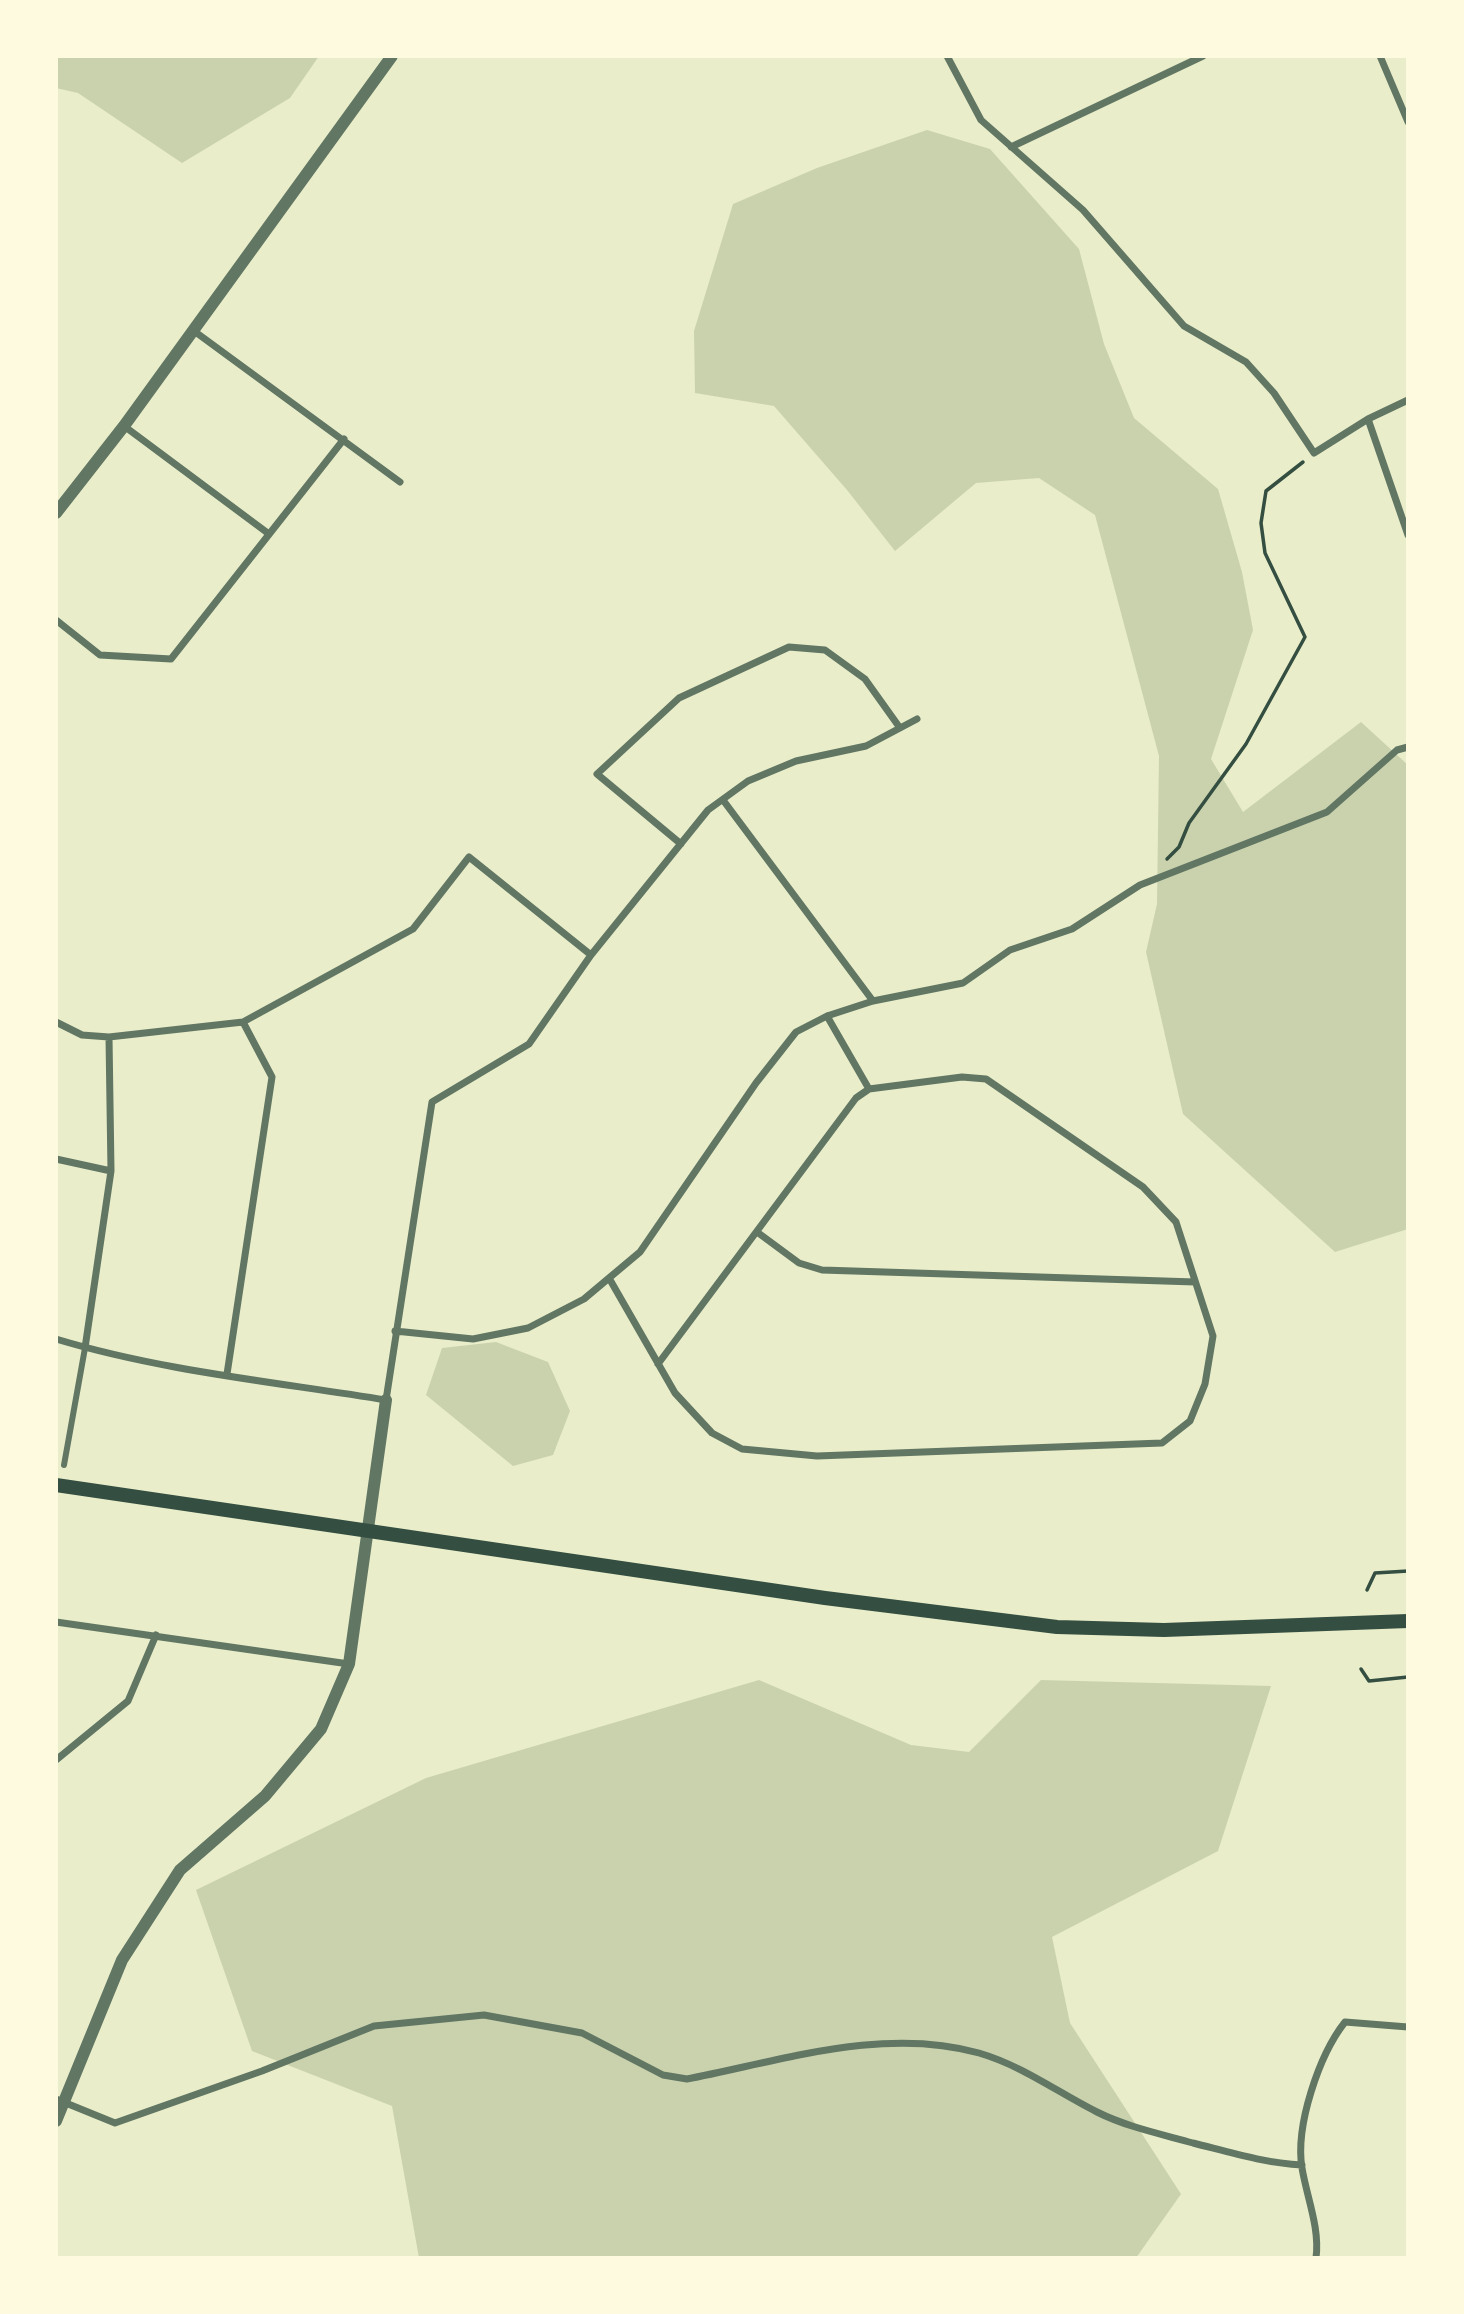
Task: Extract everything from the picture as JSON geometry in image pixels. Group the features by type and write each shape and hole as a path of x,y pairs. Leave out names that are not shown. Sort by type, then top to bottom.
{"main road":[{"path":"56,1485 367,1533 902,1609 1057,1627 1164,1630 1408,1621"}],"street":[{"path":"56,513 194,331 392,56"},
{"path":"947,56 981,120 1083,210 1184,326 1246,362 1274,393 1314,453 1368,419 1408,400"},
{"path":"1011,147 1203,56"},
{"path":"1380,56 1408,122"},
{"path":"194,331 400,482"},
{"path":"1368,419 1408,535"},
{"path":"124,426 269,534"},
{"path":"56,620 100,654 171,659 344,439"},
{"path":"681,844 597,774 679,698 789,648 825,650 865,679 900,729"},
{"path":"56,2122 60,2101 122,1960 180,1870 265,1796 321,1730 349,1664 395,1331 432,1102 529,1044 591,955 708,810 748,781 796,761 866,746 917,719"},
{"path":"395,1331 473,1339 528,1328 584,1299 640,1252 756,1083 796,1032 827,1016 873,1001 963,983 1010,950 1072,929 1140,884 1327,812 1397,750 1408,747"},
{"path":"723,800 873,1001"},
{"path":"56,1022 82,1035 109,1037 243,1022 413,929 469,857 591,955"},
{"path":"827,1016 869,1088"},
{"path":"227,1374 272,1077 243,1022"},
{"path":"64,1465 85,1348 111,1171 109,1037"},
{"path":"609,1278 658,1364 675,1393 712,1433 742,1449 817,1456 1162,1443 1190,1420 1205,1384 1213,1336 1176,1222 1143,1187 986,1079 962,1077 869,1088 856,1098 658,1364"},
{"path":"56,1159 111,1171"},
{"path":"757,1232 799,1263 822,1270 1195,1282"},
{"path":"56,1339 85,1348 386,1400"},
{"path":"56,1622 349,1664"},
{"path":"56,1760 128,1701 156,1635"},
{"path":"60,2101 115,2123 262,2071 374,2026 484,2015 582,2033 663,2075 687,2079 873,2043 918,2042 978,2053 1023,2070 1096,2112 1132,2127 1271,2163 1302,2165"},
{"path":"1316,2258 1318,2242 1302,2165 1312,2082 1329,2042 1345,2022 1408,2026"}],"path":[{"path":"1140,884 1179,847 1189,823 1246,744 1304,637 1265,553 1261,523 1266,491 1314,453"},
{"path":"1367,1590 1375,1573 1408,1571"},
{"path":"1362,1669 1369,1681 1408,1677"}],"green space":[{"path":"56,56 319,56 290,98 182,163 78,93 56,88"},
{"path":"927,130 990,149 1079,249 1104,344 1134,418 1218,489 1242,572 1253,630 1211,759 1243,812 1361,722 1408,765 1408,1229 1335,1252 1183,1114 1146,952 1157,904 1159,756 1095,515 1039,478 976,483 895,551 847,490 774,406 695,393 694,331 733,204 817,168"},
{"path":"496,1342 548,1362 570,1411 553,1455 513,1466 426,1395 442,1348"},
{"path":"759,1680 911,1745 969,1752 1041,1680 1271,1686 1218,1851 1052,1937 1070,2023 1181,2194 1136,2258 419,2258 392,2106 252,2051 196,1890 426,1778"}]}
